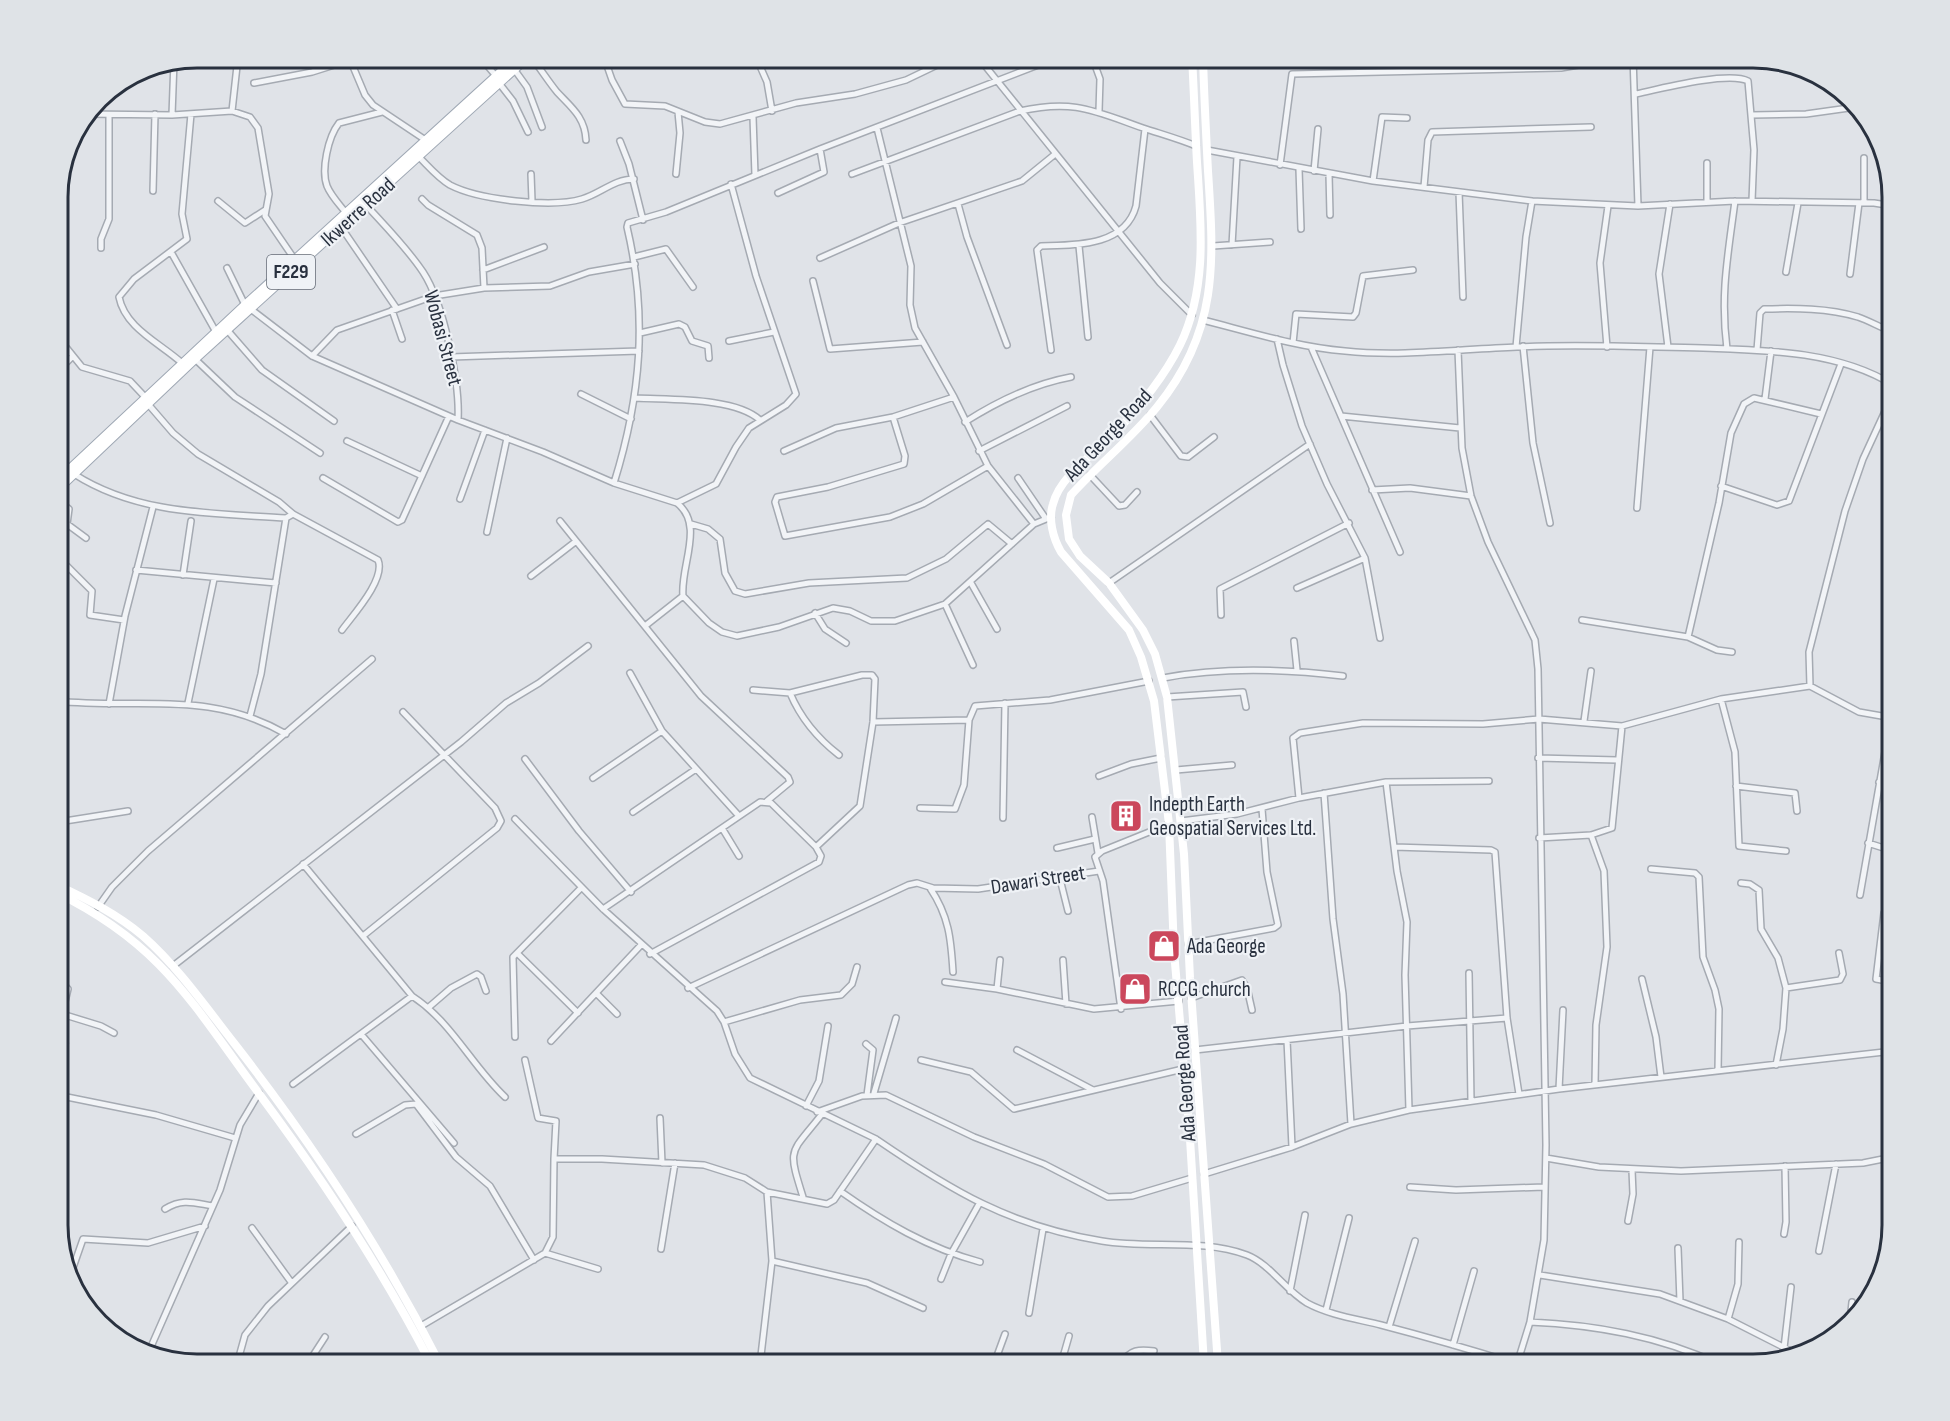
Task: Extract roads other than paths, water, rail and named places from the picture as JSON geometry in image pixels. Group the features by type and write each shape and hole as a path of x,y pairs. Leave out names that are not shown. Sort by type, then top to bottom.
{"main road":[{"name":"Ikwerre Road","path":"279,278 366,206 508,68"},
{"name":"Ada George Road","path":"1192,68 1201,241 1199,284 1192,315 1180,345 1146,399 1061,485 1048,518 1061,552 1129,630 1149,681 1169,824 1172,921 1203,1354"},
{"name":"Ada George Road","path":"1203,68 1213,246 1210,289 1203,320 1186,363 1150,415 1071,495 1067,505 1066,528 1074,548 1109,583 1143,630 1163,678 1167,697 1181,820 1191,998 1217,1354"},
{"name":"Ikwerre Road","path":"68,471 228,331 295,260 346,213 498,80 514,69"},
{"name":"Ikwerre Road","path":"68,480 182,363 216,332 249,307"},
{"path":"68,892 142,936 173,966 262,1078 394,1276 435,1354"},
{"path":"68,897 97,909 136,940 171,974 307,1158 381,1271 426,1354"}],"street":[{"path":"232,111 237,68"},
{"path":"254,83 325,68"},
{"path":"353,68 365,95 382,112 427,141"},
{"path":"489,68 513,101 528,132"},
{"path":"538,68 558,93 573,106 585,131 586,140"},
{"path":"608,68 624,104 665,105 705,122 720,124 753,117 796,103 855,94 906,80 931,68"},
{"path":"761,68 772,111"},
{"path":"988,68 1054,155 1160,283 1192,315"},
{"path":"614,483 636,398 640,333 635,264 627,225 1030,68"},
{"path":"1096,68 1100,79 1099,111"},
{"path":"1280,165 1292,75 1562,68"},
{"path":"1634,68 1638,206"},
{"path":"514,69 527,87 542,127"},
{"path":"172,115 174,70"},
{"path":"1636,94 1702,81 1744,79 1750,86 1752,115 1754,150 1752,201"},
{"path":"852,174 1020,111 1068,105 1099,111 1196,146"},
{"path":"1752,115 1806,114 1848,108"},
{"path":"97,114 172,115 232,111 250,117 258,128 269,194 265,210 268,221 295,260"},
{"path":"346,213 326,184 326,163 333,134 339,123 382,112"},
{"path":"676,174 680,134 678,112"},
{"path":"153,191 154,114"},
{"path":"182,363 134,326 124,312 119,297 134,279 187,239 183,214 191,114"},
{"path":"101,248 101,239 108,219 109,115"},
{"path":"753,117 755,175"},
{"path":"1373,182 1382,117 1407,118"},
{"path":"1424,187 1428,140 1432,132 1591,127"},
{"path":"877,128 898,223 911,266 911,316 954,397 979,452 1034,524"},
{"path":"1051,350 1038,249 1041,246 1079,246 1106,238 1117,231 1134,212 1145,129"},
{"path":"1314,171 1318,129"},
{"path":"620,141 634,179 643,220"},
{"path":"778,193 824,172 820,149"},
{"path":"1207,150 1373,182 1532,201 1608,206 1735,201 1882,205"},
{"path":"820,258 898,223 1023,182 1054,155"},
{"path":"419,157 458,189 500,199 579,200 614,183 634,179"},
{"path":"1232,244 1237,157"},
{"path":"1850,274 1862,203 1864,158"},
{"path":"1707,163 1707,202"},
{"path":"1299,169 1301,229"},
{"path":"531,174 532,201"},
{"path":"1329,174 1330,215"},
{"path":"677,503 716,484 741,438 760,420 786,405 796,394 774,332 731,184"},
{"path":"1459,192 1463,297"},
{"path":"422,199 477,235 482,248 484,288"},
{"path":"218,201 245,223 265,210"},
{"path":"1532,201 1526,237 1520,346 1533,443 1550,523"},
{"path":"1727,349 1724,278 1735,201"},
{"path":"1786,272 1797,203"},
{"path":"958,204 967,237 1007,345"},
{"path":"1668,347 1659,274 1670,204"},
{"name":"Wobasi Street","path":"366,206 399,240 424,274 434,296 451,357 459,403 458,420"},
{"path":"1607,347 1600,263 1608,206"},
{"path":"341,227 394,310 402,339"},
{"path":"1213,246 1270,242"},
{"path":"1079,246 1088,337"},
{"path":"483,270 544,247"},
{"path":"634,257 666,249 693,287"},
{"path":"171,252 216,332"},
{"path":"312,357 337,330 434,296 484,288 550,286 589,272 635,264"},
{"path":"227,268 249,307 312,357 458,420 614,483 677,503 685,509 691,524 683,596 645,626"},
{"path":"1293,343 1296,314 1355,316 1363,276 1413,270"},
{"path":"813,282 830,349 923,342"},
{"path":"1757,350 1760,313 1764,309 1791,307 1837,313 1857,317 1882,327"},
{"path":"1203,320 1293,343 1346,352 1392,353 1520,346 1650,346 1771,351 1841,364 1882,380"},
{"path":"640,333 679,324 685,327 692,341 708,346 709,358"},
{"path":"228,331 262,370 334,421"},
{"path":"729,341 774,332"},
{"path":"1277,339 1287,380 1310,444 1365,558 1380,638"},
{"path":"1637,508 1650,346"},
{"path":"1311,347 1400,552"},
{"path":"1458,350 1460,428 1471,496 1488,542 1535,640 1539,719 1539,838 1546,1158 1544,1240 1540,1275 1520,1354"},
{"path":"68,351 82,366 130,381 173,433 198,454 279,502 293,513 379,562 378,576 366,598 342,630"},
{"path":"451,357 639,351"},
{"path":"1765,399 1771,351"},
{"path":"68,361 72,357"},
{"path":"195,359 235,397 320,453"},
{"path":"1721,486 1777,505 1785,505 1790,501 1841,364"},
{"path":"965,422 1006,399 1054,380 1071,377"},
{"path":"581,394 631,419"},
{"path":"784,451 836,428 893,417 954,397"},
{"path":"636,398 696,402 739,408 749,410 760,420"},
{"path":"1688,637 1721,486 1725,455 1740,413 1748,400 1765,399 1821,414"},
{"path":"979,452 1067,406"},
{"path":"1150,415 1181,456 1188,457 1214,437"},
{"path":"323,478 398,522 402,520 449,416"},
{"path":"1341,416 1460,428"},
{"path":"893,417 905,456 904,464 828,487 777,498 775,502 785,536 890,517 923,504 988,466"},
{"path":"1810,686 1809,652 1845,511 1863,459 1882,418"},
{"path":"460,499 485,430"},
{"path":"487,532 507,438"},
{"path":"347,441 422,477"},
{"path":"1109,583 1310,444"},
{"path":"74,474 103,491 153,507 286,518 293,513"},
{"path":"1090,475 1119,506 1125,505 1137,492"},
{"path":"683,596 722,632 737,636 779,627 815,613 842,608 870,621 882,622 909,618 945,604 1034,524 1048,518 1018,478"},
{"path":"1372,490 1410,488 1471,496"},
{"path":"109,704 124,620 153,507"},
{"path":"250,716 261,674 286,518"},
{"path":"183,574 191,521"},
{"path":"560,521 701,696 788,777 790,782 767,801 760,802 603,909"},
{"path":"1221,615 1219,590 1348,523"},
{"path":"691,524 708,529 720,539 725,573 731,589 745,594 809,583 907,578 946,559 988,524 1012,544"},
{"path":"68,525 86,538"},
{"path":"531,576 575,542"},
{"path":"1297,588 1365,558"},
{"path":"68,567 92,591 90,615 124,620"},
{"path":"136,570 276,583"},
{"path":"188,703 214,579"},
{"path":"971,583 997,629"},
{"path":"945,604 973,665"},
{"path":"815,613 825,629 846,643"},
{"path":"1582,620 1688,637 1710,648 1732,652"},
{"path":"1294,641 1297,670"},
{"path":"173,966 506,703 539,683 588,646"},
{"path":"97,909 112,887 148,851 372,659"},
{"path":"1163,678 1202,673 1297,670 1343,676"},
{"path":"1584,721 1591,671"},
{"path":"630,673 662,731 739,816"},
{"path":"753,690 790,693 862,675 872,675 875,679 873,722 860,806 816,847"},
{"path":"920,808 955,810 964,785 969,720 975,706 1050,700 1149,681"},
{"path":"1299,798 1293,738 1300,733 1363,723 1483,724 1539,719 1622,726 1721,699 1810,686 1859,712 1882,716"},
{"path":"1167,697 1243,692 1246,707"},
{"path":"790,693 806,723 821,741 839,755"},
{"path":"1721,699 1734,743 1739,846 1786,851"},
{"path":"68,702 109,704 188,703 227,709 250,716 286,734"},
{"path":"1003,818 1005,703"},
{"path":"363,936 496,828 501,821 495,808 403,712"},
{"path":"873,722 969,720"},
{"path":"1539,838 1591,835 1612,828 1622,726"},
{"path":"593,778 662,731"},
{"path":"1098,776 1131,764 1161,758"},
{"path":"1538,758 1617,760"},
{"path":"525,759 579,831 631,892"},
{"path":"1176,770 1232,765"},
{"path":"1860,895 1882,767"},
{"path":"633,812 696,769"},
{"path":"1181,820 1262,809 1299,798 1386,782 1489,781"},
{"path":"1386,782 1407,922 1409,1110"},
{"path":"1736,786 1796,793 1797,811"},
{"path":"1324,793 1346,1033 1351,1124"},
{"path":"650,954 819,862 821,856 816,847 767,801"},
{"path":"1188,944 1277,927 1267,872 1262,809"},
{"path":"68,821 128,811"},
{"path":"1092,817 1098,853"},
{"path":"515,819 581,888 650,954 706,1001 724,1022 735,1054 750,1078 876,1139 927,1174 980,1204 1043,1229 1102,1241 1195,1246 1246,1255 1256,1260 1290,1291 1308,1303 1483,1354"},
{"name":"Dawari Street","path":"688,988 869,902 917,883 978,890 1059,875 1099,871 1095,857 1098,853 1169,824"},
{"path":"722,828 738,856"},
{"path":"1591,835 1604,871 1606,937 1596,1025 1595,1085"},
{"path":"1057,848 1095,839"},
{"path":"1868,843 1882,847"},
{"path":"1394,847 1495,852 1508,1018 1519,1094"},
{"path":"303,864 412,996 429,1007 458,1038 484,1078 505,1096"},
{"path":"1651,869 1695,873 1700,877 1703,957 1719,1009 1718,1071"},
{"path":"1099,871 1121,1009"},
{"path":"1059,875 1068,911"},
{"path":"1741,883 1750,884 1759,890 1761,929 1778,958 1786,988 1783,1029 1776,1065"},
{"path":"929,886 944,910 951,943 952,972"},
{"path":"515,1038 512,965 517,953 581,888"},
{"path":"1882,930 1876,979 1882,980"},
{"path":"551,1041 641,945"},
{"path":"517,953 578,1013"},
{"path":"1786,988 1842,979 1839,953"},
{"path":"998,989 1000,960"},
{"path":"1063,960 1066,1004"},
{"path":"724,1022 800,1000 841,995 852,984 856,967"},
{"path":"1469,973 1471,1101"},
{"path":"429,1007 451,988 477,974 481,977 486,991"},
{"path":"1642,979 1656,1037 1661,1077"},
{"path":"1191,998 1242,980 1247,988 1252,1010"},
{"path":"945,982 998,989 1094,1009 1121,1009 1179,1001"},
{"path":"596,993 617,1014"},
{"path":"293,1084 412,996"},
{"path":"1559,1089 1563,1010"},
{"path":"68,1018 101,1026 114,1033"},
{"path":"870,1094 896,1018"},
{"path":"1195,1050 1407,1026 1508,1018"},
{"path":"806,1106 819,1081 828,1026"},
{"path":"362,1034 454,1143"},
{"path":"1287,1040 1292,1147"},
{"path":"866,1044 873,1050 870,1094"},
{"path":"1017,1050 1093,1090"},
{"path":"1204,1174 1292,1147 1351,1124 1409,1110 1559,1089 1882,1052"},
{"path":"421,1326 545,1253 553,1237 556,1121 538,1118 525,1060"},
{"path":"921,1060 971,1072 1014,1108 1183,1069"},
{"path":"151,1346 205,1226 235,1138 259,1093"},
{"path":"803,1197 791,1159 793,1151 819,1113 870,1094 886,1095 974,1137 1044,1164 1108,1197 1132,1196 1192,1178"},
{"path":"68,1097 156,1115 235,1138"},
{"path":"356,1134 405,1105 416,1104 456,1157 490,1186 534,1260"},
{"path":"660,1118 662,1163"},
{"path":"554,1159 675,1163 723,1170 757,1184 767,1192 827,1203 840,1191 876,1139"},
{"path":"1546,1158 1632,1170 1681,1171 1863,1163 1882,1159"},
{"path":"660,1249 675,1163"},
{"path":"1819,1251 1836,1164"},
{"path":"1784,1234 1786,1222 1785,1166"},
{"path":"1628,1221 1633,1194 1632,1170"},
{"path":"1410,1187 1456,1190 1544,1187"},
{"path":"840,1191 894,1227 951,1254 980,1262"},
{"path":"761,1354 772,1261 767,1192"},
{"path":"165,1209 188,1200 213,1206"},
{"path":"941,1279 951,1254 980,1204"},
{"path":"1290,1291 1305,1215"},
{"path":"1326,1310 1349,1218"},
{"path":"74,1265 83,1239 148,1243 205,1226"},
{"path":"240,1354 245,1335 291,1282 351,1226"},
{"path":"252,1228 291,1282"},
{"path":"1029,1312 1043,1229"},
{"path":"1389,1327 1415,1241"},
{"path":"1728,1319 1738,1284 1739,1242"},
{"path":"1678,1248 1680,1301"},
{"path":"545,1253 598,1269"},
{"path":"772,1261 867,1283 923,1308"},
{"path":"1453,1345 1474,1270"},
{"path":"1540,1275 1626,1287 1680,1301 1728,1319 1787,1349"},
{"path":"1784,1347 1791,1287"},
{"path":"1851,1310 1852,1302"},
{"path":"1530,1322 1591,1327 1647,1337 1691,1354"},
{"path":"998,1354 1005,1334"},
{"path":"1064,1354 1069,1336"},
{"path":"314,1354 325,1338"},
{"path":"1129,1354 1134,1351 1154,1351"}],"place":[{"name":"Indepth Earth Geospatial Services Ltd.","path":"1126,816"},
{"name":"Ada George","path":"1164,946"},
{"name":"RCCG church","path":"1135,989"}]}
